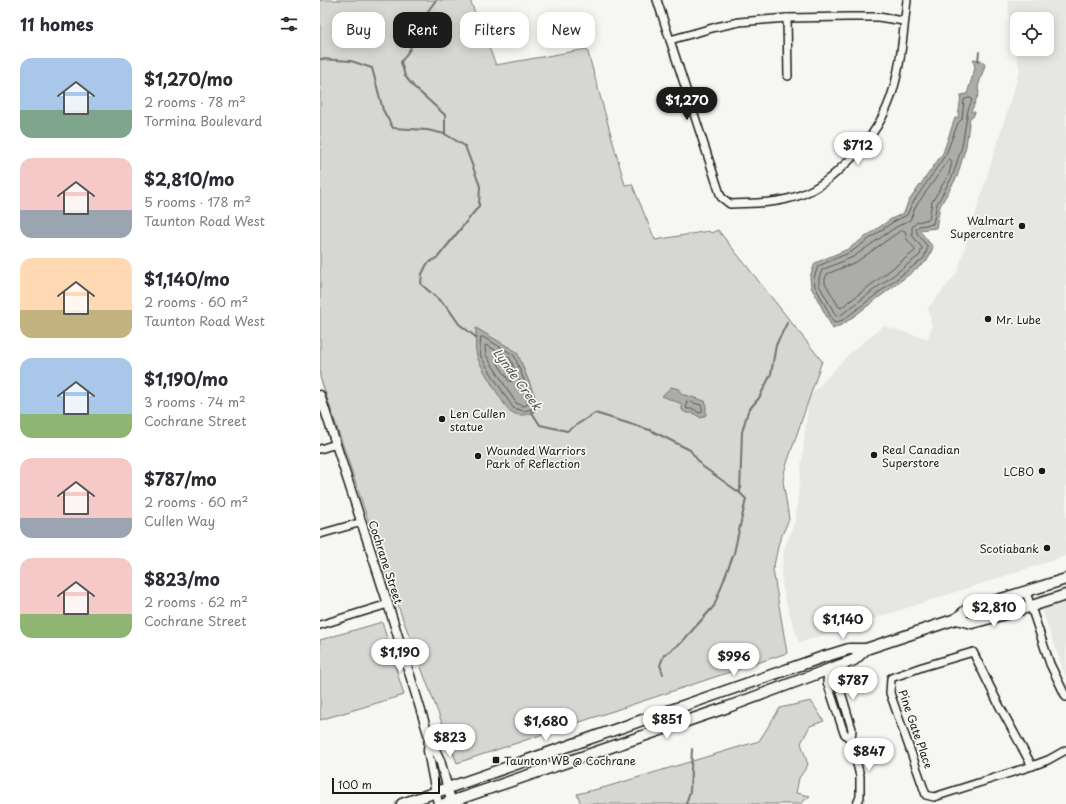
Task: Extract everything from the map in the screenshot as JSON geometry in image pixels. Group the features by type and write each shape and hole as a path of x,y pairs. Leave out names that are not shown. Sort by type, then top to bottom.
{"main road":[{"path":"402,804 823,658 850,649 866,649 956,619 969,608 1066,579"},
{"path":"956,619 972,623 1066,595"},
{"path":"449,803 728,707 854,660 866,649"}],"street":[{"path":"658,0 722,197 730,204 774,202 792,198 812,190 831,178 848,162 875,131 893,93 898,71 907,0"},
{"path":"670,40 739,22 787,18 878,17 904,21"},
{"path":"787,18 788,76"},
{"name":"Cochrane Street","path":"320,395 362,522 429,736 440,760 448,787 449,803"},
{"path":"320,449 336,444"},
{"path":"320,534 362,522"},
{"path":"1026,592 1050,664 1066,697"},
{"path":"320,625 388,604"},
{"name":"Pine Gate Place","path":"1032,766 999,705 973,652 891,678 890,693 926,795 934,797 1032,766 1048,760 1066,750"},
{"path":"828,670 836,677 852,729 851,740 860,776 861,792 857,804"},
{"name":"Cochrane Street","path":"429,736 428,751 438,804"}],"shaded area":[{"path":"320,0 470,0 475,12 460,12 460,48 489,48 496,65 587,49 625,185 632,184 655,240 709,231 711,233 718,230 822,361 785,469 783,481 789,519 779,542 773,570 787,653 457,763 389,582 320,377"},
{"path":"1008,0 1066,0 1066,556 799,643 785,599 781,576 784,549 795,522 809,397 849,354 883,326 928,339 932,327 928,308 957,273 1020,70 1016,56 1054,56 1054,12 1010,12 1010,30"},
{"path":"1066,603 1066,676 1042,610"},
{"path":"382,622 404,695 320,720 320,640"},
{"path":"811,701 824,721 810,726 801,743 808,765 799,778 796,793 810,796 800,804 581,804 577,794 606,787 759,741 780,708"}],"water":[{"path":"973,59 981,60 985,65 978,87 979,93 971,112 975,112 973,117 970,117 966,146 957,177 940,206 936,228 919,230 933,247 927,261 845,323 833,329 811,287 810,277 815,263 848,249 891,219 904,213 908,202 943,153 955,118 958,118 961,95 967,94 975,68"},
{"path":"476,328 517,352 538,404 538,409 532,413 521,415 513,413 507,408 483,370 478,359 476,348"},
{"path":"671,387 679,389 681,394 705,401 706,415 701,418 693,413 686,413 682,410 682,404 662,396"}],"waterway":[{"path":"436,0 415,29 410,49 401,62 405,76 414,87 445,115 445,134"},
{"path":"978,61 979,52"},
{"name":"Lynde Creek","path":"320,59 351,61 372,68 383,110 393,128 427,130 445,134 465,146 480,186 479,206 438,257 427,264 422,274 421,284 448,308 459,324 477,338"},
{"path":"740,493 742,432 748,411 759,398 771,374 776,345 787,323"},
{"name":"Lynde Creek","path":"531,411 540,425 567,431 595,413 650,430 690,450 702,466 740,493 746,499 734,553 714,606 681,643 664,655 660,665 663,674"},
{"name":"Lynde Creek","path":"686,804 690,791 692,749"}],"place":[{"name":"Walmart Supercentre","path":"1022,226"},
{"name":"Mr. Lube","path":"988,319"},
{"name":"Len Cullen statue","path":"442,419"},
{"name":"Real Canadian Superstore","path":"874,455"},
{"name":"Wounded Warriors Park of Reflection","path":"478,456"},
{"name":"LCBO","path":"1042,471"},
{"name":"Scotiabank","path":"1047,548"},
{"name":"Taunton WB @ Cochrane","path":"496,760"}]}
